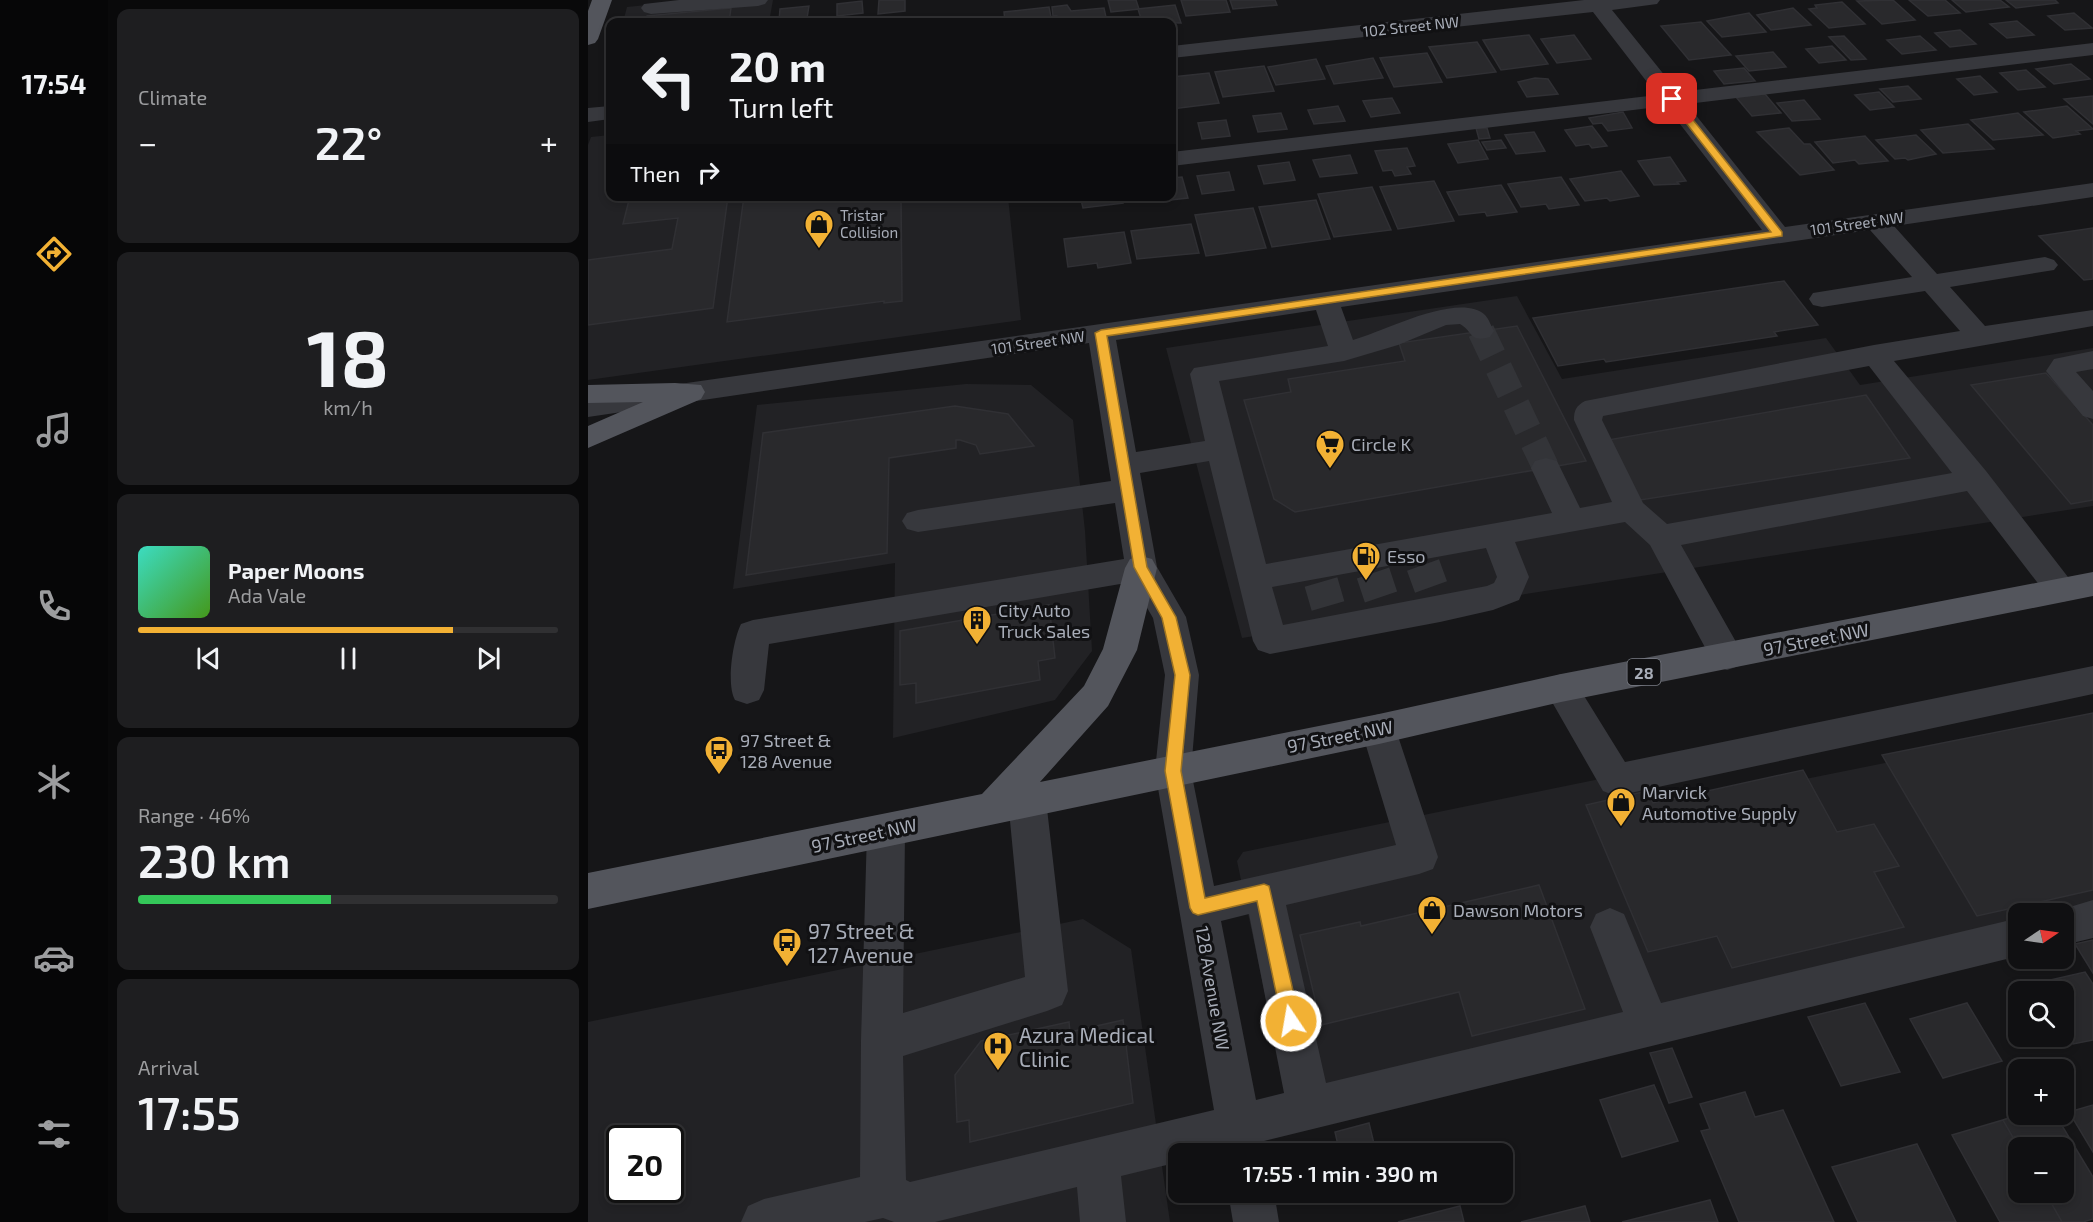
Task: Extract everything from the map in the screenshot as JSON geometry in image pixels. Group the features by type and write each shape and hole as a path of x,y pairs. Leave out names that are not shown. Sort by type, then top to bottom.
{"main road":[{"path":"588,39 602,0"},
{"path":"588,394 692,392"},
{"path":"588,438 692,392"},
{"path":"1011,803 1096,696 1120,650 1141,567"},
{"name":"97 Street NW","path":"588,891 1379,729 1561,688 2077,587"}],"street":[{"path":"651,8 758,0 756,18"},
{"name":"102 Street NW","path":"1176,52 1596,3 1650,0"},
{"path":"1596,3 1778,234"},
{"path":"1176,159 2093,49"},
{"path":"588,116 606,114"},
{"name":"101 Street NW","path":"588,407 2093,190"},
{"path":"1875,220 1979,336"},
{"path":"1822,299 2045,265"},
{"path":"1326,302 1344,352"},
{"path":"1481,331 1475,321 1466,315 1441,317 1388,339 1344,352 1204,374 1270,641 1325,596 1428,578 1493,597 1507,591 1513,577 1496,534"},
{"path":"1727,656 1661,537 1631,510 1588,420 1588,412 1606,406 1874,354 2093,318"},
{"name":"128 Avenue NW","path":"1101,333 1141,567 1169,617 1182,675 1185,768 1198,908 1241,1139"},
{"path":"1874,354 1975,479 2077,587"},
{"path":"2093,360 2064,365 2060,371 2093,409"},
{"path":"918,521 1125,478 1221,449"},
{"path":"1546,468 1571,521"},
{"path":"1661,537 1975,479"},
{"path":"1254,578 1325,596 1428,578 1496,534 1631,510"},
{"path":"747,690 753,633 1141,567"},
{"path":"1561,688 1616,780 2093,680"},
{"path":"1198,908 1419,857 1379,729"},
{"path":"882,1041 1047,991 1011,803"},
{"path":"883,1195 882,1041 886,831"},
{"path":"1264,892 1309,1107"},
{"path":"2074,924 2093,920"},
{"path":"1610,927 1649,1026"},
{"path":"764,1222 883,1195 909,1205 1097,1160 1241,1139 1309,1107 2008,940"},
{"path":"1097,1160 1103,1222"},
{"path":"1253,1203 1256,1222"}],"shaded area":[{"path":"696,0 773,0 770,18 624,18 627,7"},
{"path":"606,135 606,201 1008,201 1021,320 588,380 588,145 591,137"},
{"path":"1517,296 1562,379 1826,338 1860,385 2093,348 2093,506 1242,638 1166,348"},
{"path":"966,384 1031,385 1073,420 1085,531 1092,651 1055,700 893,738 895,563 733,589 757,405"},
{"path":"2093,721 2093,905 2074,909 2074,903 2008,903 2008,925 1286,1094 1237,861 1243,852 1634,772 1652,810"},
{"path":"1083,919 1131,949 1170,1222 588,1222 588,1022"}],"building":[{"path":"879,0 905,0 905,11 878,14"},
{"path":"1108,0 1136,0 1139,9 1111,12"},
{"path":"1181,0 1226,0 1230,12 1186,16"},
{"path":"1230,0 1275,0 1277,5 1233,9"},
{"path":"1893,0 1915,20 1882,24 1857,1"},
{"path":"1909,0 1945,0 1960,13 1928,16"},
{"path":"1952,0 2000,0 2009,7 1966,12"},
{"path":"2006,0 2055,0 2058,3 2016,8"},
{"path":"862,1 863,13 837,16 837,4"},
{"path":"1842,2 1865,24 1829,28 1809,9 1817,8 1815,5"},
{"path":"1067,5 1071,11 1104,8 1106,18 1057,18 1053,16 1052,7"},
{"path":"1175,5 1181,23 1176,23 1176,18 1141,18 1138,9"},
{"path":"809,6 807,18 779,18 780,9"},
{"path":"1049,7 1051,18 1005,18 1004,12"},
{"path":"731,8 730,18 646,18 647,16"},
{"path":"1793,8 1811,25 1771,30 1757,15"},
{"path":"1749,13 1766,32 1722,37 1707,21"},
{"path":"2074,13 2092,28 2065,30 2048,16"},
{"path":"2017,21 2034,35 2007,38 1990,24"},
{"path":"1701,22 1731,55 1689,60 1661,26"},
{"path":"1960,30 1976,44 1950,47 1935,33"},
{"path":"1529,35 1548,64 1501,70 1483,40"},
{"path":"1574,35 1591,59 1557,63 1541,39"},
{"path":"1844,36 1866,59 1851,60 1829,37"},
{"path":"1920,36 1936,50 1902,54 1887,40"},
{"path":"1477,42 1496,72 1447,78 1429,47"},
{"path":"1832,46 1846,60 1819,63 1806,49"},
{"path":"1773,52 1786,67 1749,71 1736,56"},
{"path":"1427,53 1442,82 1394,87 1380,58"},
{"path":"1373,58 1383,78 1334,84 1326,66"},
{"path":"1316,59 1325,79 1276,85 1268,67"},
{"path":"2071,64 2090,79 2054,84 2036,69"},
{"path":"1264,66 1274,91 1223,97 1215,72"},
{"path":"1744,68 1755,81 1724,84 1714,71"},
{"path":"2026,70 2045,87 2018,90 2000,73"},
{"path":"1209,73 1219,103 1176,108 1176,77"},
{"path":"1980,76 1997,92 1974,95 1957,79"},
{"path":"1535,78 1548,79 1558,94 1527,97 1518,82"},
{"path":"1908,86 1921,99 1893,102 1880,89"},
{"path":"1879,92 1894,107 1870,110 1855,95"},
{"path":"1765,94 1781,113 1752,116 1736,97"},
{"path":"2093,96 2093,124 2064,99"},
{"path":"1392,98 1400,113 1371,117 1363,101"},
{"path":"1804,100 1820,119 1792,121 1777,103"},
{"path":"1338,106 1345,121 1314,124 1308,110"},
{"path":"2067,106 2093,129 2076,131 2080,134 2053,138 2024,112"},
{"path":"1623,112 1632,128 1608,131 1602,123 1593,124 1589,118"},
{"path":"1281,113 1287,129 1258,132 1253,116"},
{"path":"2018,113 2043,135 1993,140 1971,120"},
{"path":"1226,120 1230,136 1202,139 1198,123"},
{"path":"1968,124 1994,149 1943,153 1921,130"},
{"path":"1592,126 1607,146 1592,148 1589,144 1576,146 1565,130"},
{"path":"1476,128 1487,128 1490,138 1479,139"},
{"path":"1789,128 1804,144 1810,144 1834,170 1800,175 1757,132"},
{"path":"1534,132 1545,151 1516,154 1505,135"},
{"path":"1916,135 1936,154 1908,160 1895,159 1876,140"},
{"path":"1865,136 1888,161 1859,164 1855,160 1833,163 1815,142"},
{"path":"1478,140 1488,159 1458,163 1448,144"},
{"path":"1501,140 1506,148 1487,150 1482,142"},
{"path":"1407,148 1415,166 1407,167 1411,174 1395,176 1392,170 1383,171 1375,151"},
{"path":"1350,155 1357,173 1320,177 1313,160"},
{"path":"1670,157 1686,181 1677,182 1679,184 1654,185 1638,161"},
{"path":"1289,162 1295,180 1264,184 1258,166"},
{"path":"1621,171 1639,196 1610,201 1607,198 1585,201 1570,179"},
{"path":"1229,172 1234,190 1202,194 1197,176"},
{"path":"1182,177 1188,198 1176,199 1176,178"},
{"path":"1561,177 1579,205 1549,209 1546,204 1521,207 1508,184"},
{"path":"1434,181 1454,221 1398,229 1380,187"},
{"path":"1501,185 1517,212 1487,216 1485,212 1459,215 1447,192"},
{"path":"1372,187 1391,230 1334,237 1318,194"},
{"path":"1316,200 1330,239 1272,247 1259,207"},
{"path":"629,201 727,201 713,308 588,325 588,260 672,249 678,218 623,224"},
{"name":"Tristar Collision","path":"743,201 901,201 902,301 884,303 884,301 727,322"},
{"path":"1081,201 1122,201 1123,203 1083,208"},
{"path":"1253,208 1266,248 1206,256 1195,215"},
{"path":"1191,224 1199,253 1137,259 1131,231"},
{"path":"2093,228 2093,279 2084,280 2039,236"},
{"path":"1124,232 1131,263 1098,268 1097,263 1068,267 1064,239"},
{"path":"1784,281 1818,325 1774,332 1777,336 1606,362 1604,359 1558,366 1533,318"},
{"path":"1517,326 1586,461 1295,512 1274,499 1244,400 1291,392 1288,379 1405,361 1399,343"},
{"path":"2046,373 2093,425 2093,500 2071,504 1971,385"},
{"path":"1866,395 1910,458 1640,500 1608,440"},
{"path":"955,406 1008,414 1034,446 980,454 976,445 956,440 956,448 889,458 887,553 746,575 763,433"},
{"name":"City Auto Truck Sales","path":"1049,605 1055,658 1038,661 1040,680 916,703 916,683 900,685 900,631"},
{"path":"2093,713 2093,890 2035,903 2008,903 2008,909 1977,916 1882,755"},
{"path":"1803,770 1837,832 1874,824 1899,866 1874,872 1904,927 1732,968 1717,936 1648,952 1586,805 1647,791 1653,803"},
{"path":"1539,885 1585,1009 1472,1036 1459,992 1321,1025 1300,935 1360,922 1361,926"},
{"path":"2093,940 2093,973 2075,944"},
{"path":"2085,972 2093,984 2093,1040 2074,1044 2074,981 2046,981"},
{"path":"1865,1003 1900,1072 1841,1086 1808,1017"},
{"path":"1967,1003 2002,1061 1943,1078 1910,1019"},
{"path":"1123,1020 1133,1103 970,1142 969,1120 957,1122 955,1075 981,1041 1069,1022 1070,1032"},
{"path":"1672,1048 1692,1097 1669,1103 1650,1053"},
{"path":"1654,1085 1678,1141 1622,1157 1600,1100"},
{"path":"1745,1092 1755,1117 1783,1110 1834,1222 1739,1222 1701,1131 1710,1129 1700,1104"},
{"path":"2093,1105 2093,1152 2074,1120 2074,1111"},
{"path":"2008,1118 2008,1125 2062,1125 2069,1137 2013,1137 2003,1120"},
{"path":"2003,1120 2013,1137 2008,1137 2008,1203 2051,1203 2062,1222 2000,1222 1952,1135"},
{"path":"1369,1123 1374,1143 1338,1143 1335,1132"},
{"path":"1917,1144 1956,1222 1858,1222 1832,1167"},
{"path":"2074,1146 2093,1177 2093,1219 2083,1222 2062,1222 2051,1203 2074,1203"},
{"path":"1710,1200 1718,1222 1622,1222"},
{"path":"1460,1206 1464,1222 1398,1222"},
{"path":"1585,1206 1590,1222 1521,1222"}],"tunnel":[{"path":"1481,331 1546,468"},
{"path":"1423,565 1431,587"},
{"path":"1373,573 1381,597"},
{"path":"1321,582 1328,606"}],"place":[{"name":"Tristar Collision","path":"819,250"},
{"name":"Circle K","path":"1330,470"},
{"name":"Esso","path":"1366,582"},
{"name":"City Auto Truck Sales","path":"977,646"},
{"name":"97 Street & 128 Avenue","path":"719,776"},
{"name":"Marvick Automotive Supply","path":"1621,828"},
{"name":"Dawson Motors","path":"1432,936"},
{"name":"97 Street & 127 Avenue","path":"787,968"},
{"name":"Azura Medical Clinic","path":"998,1072"}],"route":[{"path":"1291,1021 1264,892 1198,908 1173,771 1182,675 1169,617 1141,567 1101,333 1326,302 1778,234 1672,99"}]}
